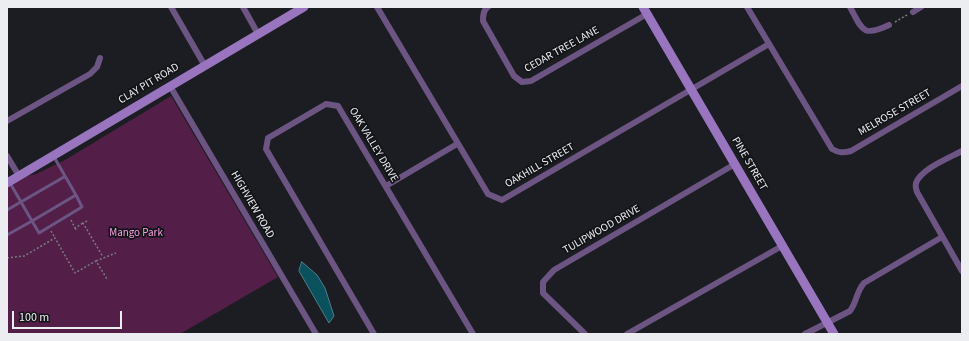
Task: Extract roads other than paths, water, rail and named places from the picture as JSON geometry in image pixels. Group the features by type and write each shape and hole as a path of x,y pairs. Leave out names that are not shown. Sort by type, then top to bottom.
{"street":[{"path":"171,7 204,66"},
{"path":"243,7 258,34"},
{"name":"CLAY PIT ROAD","path":"8,182 304,7"},
{"name":"OAKHILL STREET","path":"377,7 488,194 502,200 769,44"},
{"name":"CEDAR TREE LANE","path":"488,7 483,16 483,21 514,76 522,82 531,81 645,11"},
{"path":"747,7 769,44"},
{"path":"850,7 860,26 864,30 869,32 876,31 888,25"},
{"path":"912,12 921,7"},
{"name":"PINE STREET","path":"645,11 834,334"},
{"name":"MELROSE STREET","path":"769,44 832,149 837,152 842,153 851,151 962,86"},
{"path":"7,121 90,74 97,67 100,58"},
{"name":"HIGHVIEW ROAD","path":"170,86 316,334"},
{"name":"OAK VALLEY DRIVE","path":"374,334 266,149 268,138 326,104 338,106 473,334"},
{"path":"386,186 457,144"},
{"path":"962,151 929,169 920,176 915,185 917,192 962,270"},
{"path":"7,156 19,176"},
{"name":"TULIPWOOD DRIVE","path":"585,334 543,293 542,282 554,270 735,164"},
{"path":"805,334 850,311 854,306 859,289 864,283 942,237"},
{"path":"627,334 782,246"}],"lane":[{"path":"8,182 38,233 45,229 82,207 53,156"},
{"path":"7,210 64,177"},
{"path":"7,235 76,195"}],"water":[{"path":"302,262 317,275 325,288 334,316 329,323 299,271"}],"park label":[{"name":"Mango Park","path":"136,234"}]}
